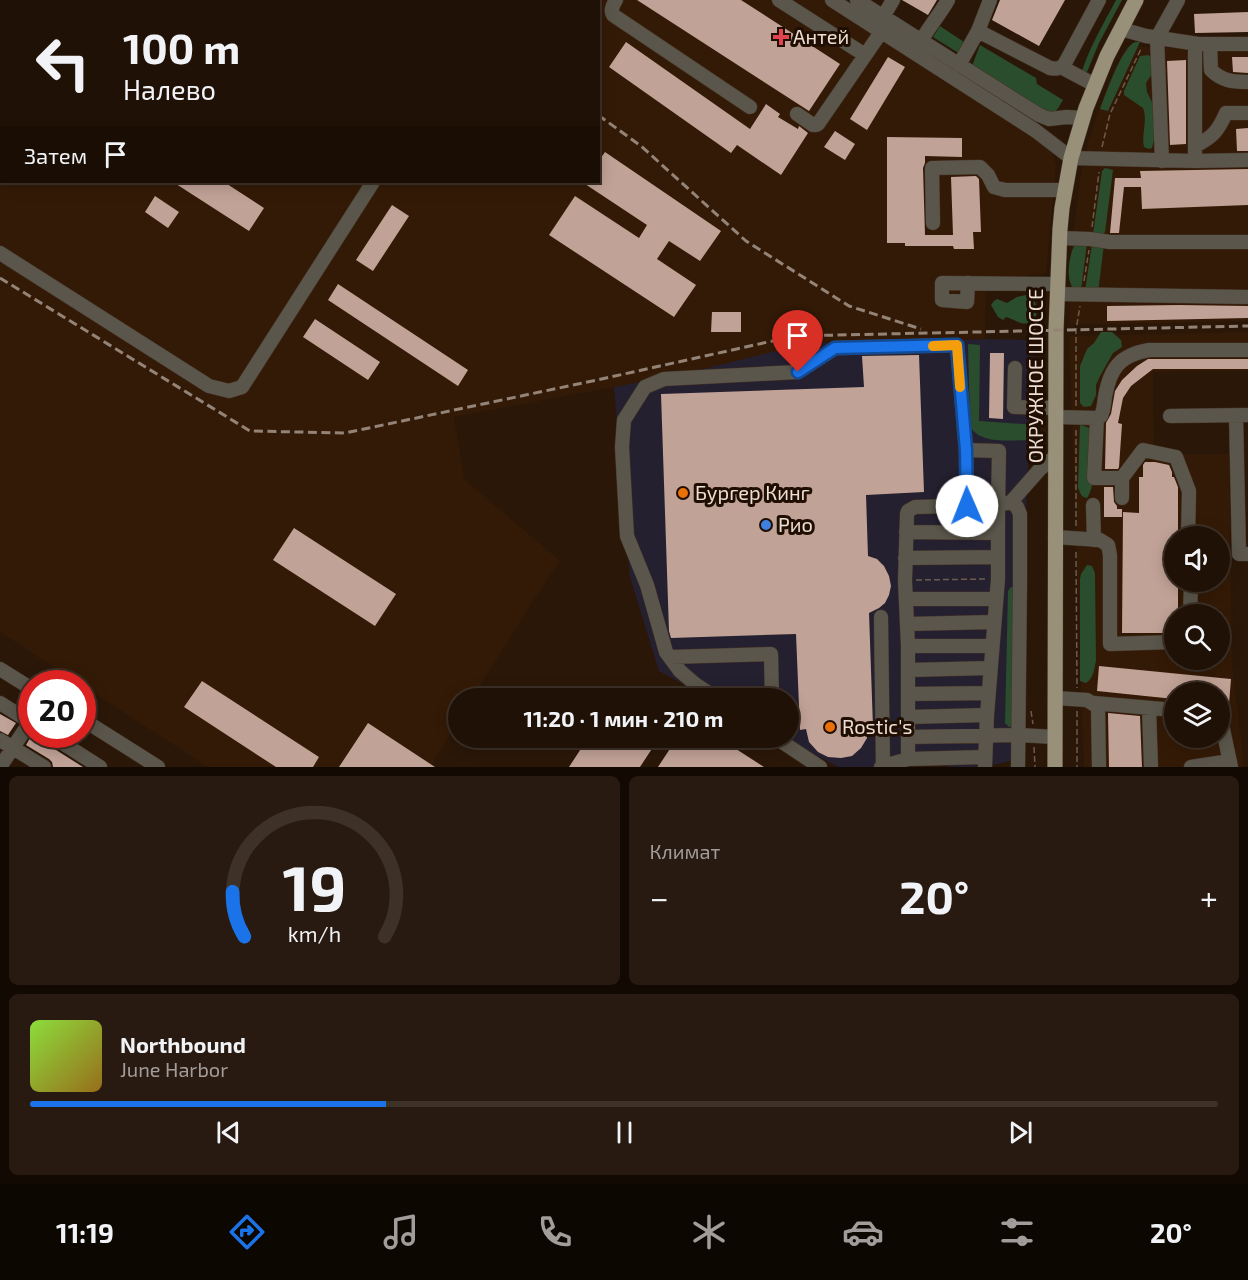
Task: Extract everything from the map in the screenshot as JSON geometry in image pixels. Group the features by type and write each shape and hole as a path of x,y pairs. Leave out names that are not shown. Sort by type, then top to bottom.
{"main road":[{"name":"ОКРУЖНОЕ ШОССЕ","path":"1055,767 1059,238 1071,158 1083,118 1095,86 1136,0"}],"street":[{"path":"616,0 611,12 613,15 750,107"},
{"path":"779,0 865,55"},
{"path":"832,0 921,41 1039,115 1049,119 1083,118"},
{"path":"857,0 884,23 1071,158 1162,161 1248,160"},
{"path":"797,114 813,125 818,124 865,55 884,23 893,0"},
{"path":"921,41 948,0"},
{"path":"959,65 978,30 990,0"},
{"path":"1061,68 1099,0"},
{"path":"1162,161 1152,37 1178,0"},
{"path":"1121,29 1195,44 1248,44"},
{"path":"978,30 1050,68 1061,68 1095,86"},
{"path":"1195,44 1195,161"},
{"path":"1210,44 1211,70 1225,80 1248,82"},
{"path":"1195,146 1210,138 1219,128 1226,113 1248,113"},
{"path":"933,223 932,168 980,167 988,175 994,187 1005,190 1065,190"},
{"path":"0,253 209,386 229,392 242,387 372,183"},
{"path":"1059,238 1090,238 1110,242 1248,242"},
{"path":"968,283 1057,289 1082,295 1248,297"},
{"path":"701,688 680,671 666,652 646,585 627,536 622,447 624,420 645,387 664,379 798,372 835,348 957,345 966,450 967,506"},
{"path":"1015,368 1014,407 1076,418 1097,418 1103,411 1109,379 1119,362 1133,353 1149,350 1248,350"},
{"path":"1170,416 1242,415 1239,554 1248,554"},
{"path":"1097,418 1095,478 1122,478"},
{"path":"881,617 882,767 908,759 985,762 998,579 998,533 1004,504 999,451 966,450"},
{"path":"1122,498 1122,478 1143,450 1176,457 1189,491 1188,526"},
{"path":"1004,504 1056,456"},
{"path":"908,759 908,646 905,580 907,514 915,507 1004,504 1017,507 1020,514 1018,767"},
{"path":"1093,505 1094,540"},
{"path":"906,532 998,533"},
{"path":"1055,537 1100,540 1108,545 1110,644 1164,642"},
{"path":"905,558 998,557"},
{"path":"906,600 996,599"},
{"path":"907,624 994,622"},
{"path":"908,646 992,646"},
{"path":"670,657 771,654 772,688"},
{"path":"908,670 991,668"},
{"path":"0,669 18,680"},
{"path":"908,694 989,693"},
{"path":"1055,698 1164,709"},
{"path":"0,703 18,713"},
{"path":"1094,703 1098,706 1099,767"},
{"path":"1149,708 1151,767"},
{"path":"908,717 987,715"},
{"path":"96,728 158,767"},
{"path":"908,737 1018,735 1055,737"},
{"path":"0,740 44,767"},
{"path":"0,767 18,740"},
{"path":"70,748 100,767"},
{"path":"791,748 820,767"},
{"path":"1191,767 1231,764 1227,748"}],"path":[{"path":"1077,767 1076,330 1104,137 1110,114 1152,37"},
{"path":"905,580 998,579"}],"shaded area":[{"path":"600,0 823,0 1036,136 1053,155 1056,166 1046,273 986,281 985,339 808,343 683,374 454,417 464,479 560,561 479,688 448,688 448,738 430,767 208,767 96,694 96,670 58,670 0,632 0,183 600,183"},
{"path":"1127,46 1198,49 1248,48 1248,321 1070,325 1071,252 1080,179 1088,142 1100,106 1114,70"},
{"path":"1248,332 1248,371 1153,372 1154,454 1229,454 1232,663 1244,767 1084,767 1069,336"},
{"path":"1034,340 1014,760 984,767 951,767 941,764 838,767 799,746 799,688 691,688 659,671 630,577 614,387 808,343"}],"green space":[{"path":"1116,0 1122,0 1085,73 1082,71 1089,53"},
{"path":"940,26 967,44 960,54 933,37"},
{"path":"1135,42 1140,42 1108,111 1100,109 1119,62"},
{"path":"980,45 1036,78 1037,84 1063,100 1057,110 1047,114 972,66"},
{"path":"1148,55 1157,60 1158,65 1146,83 1147,92 1154,106 1155,135 1152,148 1149,149 1144,147 1143,108 1124,95 1140,56"},
{"path":"1105,168 1113,170 1105,232 1102,235 1093,234 1102,171"},
{"path":"1087,243 1081,290 1074,289 1069,274 1071,256 1074,246"},
{"path":"1092,244 1104,244 1098,293 1085,291"},
{"path":"1026,295 1036,303 1036,316 1028,323 1024,324 1006,317 1003,320 998,317 991,305 997,299 1007,303"},
{"path":"1101,332 1112,332 1121,340 1122,347 1113,353 1100,376 1091,406 1084,407 1080,403 1080,366 1087,349"},
{"path":"968,344 980,345 979,421 1038,425 1036,456 1033,461 1031,440 988,439 980,436 970,425"},
{"path":"1080,425 1091,430 1095,442 1094,478 1087,498 1082,496 1078,487"},
{"path":"1087,565 1092,566 1095,573 1096,661 1092,676 1086,683 1080,681 1080,579"},
{"path":"1014,587 1012,726 1009,727 1005,723 1008,591"}],"building":[{"path":"637,0 741,0 840,64 809,111"},
{"path":"902,0 937,0 928,15"},
{"path":"1000,0 1065,0 1039,46 992,20"},
{"path":"1248,12 1248,32 1195,33 1194,14"},
{"path":"626,42 750,129 766,104 780,114 778,117 798,129 799,126 808,133 781,175 737,145 731,153 609,67"},
{"path":"888,57 905,67 867,130 850,119"},
{"path":"1232,57 1248,57 1248,73 1233,72"},
{"path":"1186,60 1186,144 1170,145 1167,61"},
{"path":"1248,128 1248,151 1237,151 1236,129"},
{"path":"835,131 855,144 845,160 824,147"},
{"path":"887,137 962,138 962,157 925,156 923,168 925,235 953,235 951,177 976,176 979,179 981,232 973,232 974,249 887,243"},
{"path":"605,152 721,231 700,261 669,241 657,259 696,285 674,317 549,235 575,196 639,238 647,225 584,183 600,183 600,159"},
{"path":"1248,169 1248,205 1142,209 1141,187 1124,187 1119,233 1110,233 1115,178 1141,178 1140,171"},
{"path":"175,183 226,183 264,208 249,231"},
{"path":"155,196 179,212 168,228 145,212"},
{"path":"392,205 409,216 373,271 356,260"},
{"path":"338,284 468,370 458,386 328,300"},
{"path":"1107,306 1248,306 1248,318 1107,321"},
{"path":"712,312 741,312 741,332 711,332"},
{"path":"315,319 380,362 368,380 303,337"},
{"path":"990,353 1004,353 1003,419 989,418"},
{"name":"Рио","path":"919,355 924,492 866,495 868,556 877,559 884,566 891,586 885,603 869,613 873,727 868,727 867,738 861,748 852,756 841,758 828,757 818,752 809,742 806,729 800,730 796,634 671,638 661,394 864,387 862,356"},
{"path":"1148,359 1248,359 1248,369 1153,369 1131,386 1123,398 1118,423 1122,424 1119,467 1118,469 1105,469 1106,423 1111,414 1115,391 1122,380"},
{"path":"1145,462 1155,462 1169,465 1178,487 1178,526 1164,526 1164,592 1178,592 1178,604 1164,604 1164,633 1122,633 1123,512 1139,513 1139,477 1143,477"},
{"path":"1104,487 1113,487 1114,502 1117,509 1122,509 1122,517 1104,517"},
{"path":"294,528 396,594 375,626 273,560"},
{"path":"1099,666 1231,679 1230,692 1230,682 1164,682 1164,698 1097,691"},
{"path":"202,681 319,757 313,767 276,767 184,707"},
{"path":"1108,713 1140,716 1142,767 1109,767"},
{"path":"0,714 16,723 8,735 0,731"},
{"path":"368,723 435,767 339,767"},
{"path":"31,748 53,748 83,767 53,767 49,759"},
{"path":"581,748 652,748 640,767 569,767"},
{"path":"670,748 735,748 764,767 658,767"}],"railway":[{"path":"600,116 641,146 746,241 849,306 921,329"},
{"path":"0,278 250,431 345,433 795,336 1248,326"}],"slow traffic":[{"path":"933,346 957,345 960,387"}],"place":[{"name":"Антей","path":"781,37"},
{"name":"Бургер Кинг","path":"683,493"},
{"name":"Рио","path":"766,525"},
{"name":"Rostic's","path":"830,727"}],"route":[{"path":"798,372 835,348 957,345 966,450 967,506"}]}
